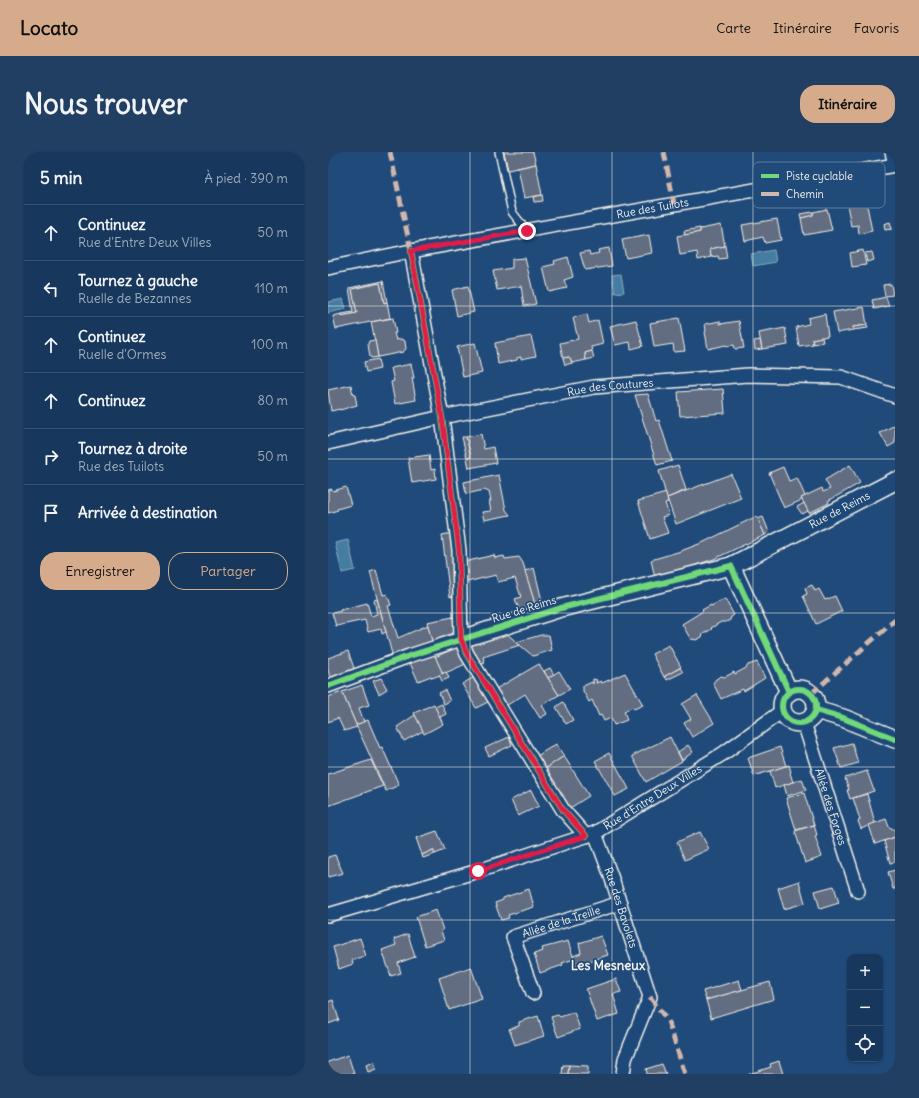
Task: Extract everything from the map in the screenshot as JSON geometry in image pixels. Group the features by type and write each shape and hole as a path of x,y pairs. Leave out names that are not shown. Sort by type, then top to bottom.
{"street":[{"name":"Rue des Tuilots","path":"328,268 411,251 753,190"},
{"path":"411,251 442,417 459,550 461,639"},
{"name":"Rue des Coutures","path":"328,443 442,417 594,387 748,376 841,377 895,396"},
{"name":"Rue de Reims","path":"328,686 409,656 561,608 731,566 895,481"},
{"path":"731,566 789,692"},
{"name":"Rue des Bavolets","path":"461,639 467,654 563,810 590,835 612,876 650,997 625,1059 623,1074"},
{"path":"794,689 806,690 815,698 816,704 810,716 799,724 788,719 782,711 782,701 789,692 794,689"},
{"name":"Rue d'Entre Deux Villes","path":"328,915 478,871 590,835 724,752 782,711"},
{"path":"810,716 843,718 895,739"},
{"name":"Allée des Forges","path":"810,716 858,891"},
{"name":"Allée de la Treille","path":"533,993 513,936 620,903"}],"lane":[{"path":"499,152 512,212 527,231"},
{"path":"889,152 893,165"}],"water":[{"path":"774,250 776,262 753,266 751,254"},
{"path":"621,274 624,292 615,293 612,275"},
{"path":"343,299 346,309 328,313 328,302"},
{"path":"348,540 355,570 342,573 335,543"}],"building":[{"path":"504,152 533,152 536,164 508,170"},
{"path":"536,164 542,195 524,198 518,168"},
{"path":"542,195 543,201 534,202 533,197"},
{"path":"848,208 868,208 872,231 859,234 858,225 851,226"},
{"path":"827,209 832,230 804,235 801,218 813,215 813,212"},
{"path":"813,212 813,215 801,218 800,214"},
{"path":"777,219 781,240 765,243 763,237 745,241 742,225"},
{"path":"890,222 892,229 885,230 884,224"},
{"path":"721,225 725,246 710,249 711,257 698,260 697,252 680,255 677,236 700,232 700,229"},
{"path":"700,228 700,232 685,235 684,231"},
{"path":"649,235 652,253 626,258 622,240"},
{"path":"725,246 727,258 719,259 718,256 711,257 710,249"},
{"path":"609,248 612,266 585,270 580,253 589,251 590,255 599,253 598,250"},
{"path":"863,250 866,265 852,267 850,253"},
{"path":"872,252 874,260 867,262 865,253"},
{"path":"568,257 573,277 564,280 567,288 549,292 543,267 555,264 554,261"},
{"path":"525,258 536,304 524,306 521,286 497,290 493,271 512,268 512,259"},
{"path":"383,281 387,302 384,303 380,283 352,289 357,313 341,316 341,314 353,312 349,288"},
{"path":"380,283 384,303 387,302 390,318 336,329 333,316 357,313 352,289"},
{"path":"891,284 893,295 885,296 883,285"},
{"path":"468,286 474,312 457,316 452,290"},
{"path":"886,297 889,306 874,309 872,300"},
{"path":"864,307 867,325 853,327 853,330 837,333 833,312"},
{"path":"587,314 589,323 598,320 603,344 591,347 592,351 585,353 586,360 572,363 569,357 563,358 560,343 578,339 573,318"},
{"path":"825,314 828,336 812,339 813,344 799,346 796,327 809,324 808,318"},
{"path":"393,318 396,340 401,339 405,341 406,349 403,352 378,357 371,322"},
{"path":"679,318 685,351 674,352 673,344 654,347 650,323"},
{"path":"636,320 643,346 631,349 630,342 615,345 610,326"},
{"path":"720,321 720,324 739,321 744,348 735,349 734,345 726,345 708,349 705,324"},
{"path":"867,325 868,328 853,330 853,327"},
{"path":"785,328 788,345 762,349 759,333"},
{"path":"531,336 536,356 521,359 521,357 517,358 517,360 498,364 495,343"},
{"path":"822,337 823,342 813,344 812,339"},
{"path":"375,340 378,357 372,358 370,357 368,344 369,341"},
{"path":"760,340 762,349 755,350 754,341"},
{"path":"475,343 482,373 463,377 457,347"},
{"path":"592,351 594,358 586,360 585,353"},
{"path":"569,357 572,363 565,365 563,358"},
{"path":"378,359 380,369 366,372 364,362"},
{"path":"411,364 416,400 395,404 391,382 394,381 391,368"},
{"path":"351,385 357,405 331,411 328,390"},
{"path":"723,389 725,413 680,416 678,392"},
{"path":"648,394 656,421 659,420 672,461 657,465 635,395"},
{"path":"895,425 895,443 888,447 880,433"},
{"path":"481,434 484,449 493,447 496,463 469,468 467,458 471,457 466,437"},
{"path":"462,437 466,437 471,457 467,458"},
{"path":"429,455 431,470 435,469 436,479 412,483 408,458"},
{"path":"678,465 686,490 667,498 659,471"},
{"path":"850,465 860,483 828,501 829,503 809,513 801,498 822,488 823,492 830,489 825,480"},
{"path":"783,467 789,481 797,478 805,496 801,498 802,500 784,508 769,473"},
{"path":"731,474 741,498 676,524 667,498"},
{"path":"499,475 506,510 510,515 484,520 482,512 491,511 489,492 484,490 466,494 464,482"},
{"path":"346,487 351,505 328,513 328,490 332,489 333,491"},
{"path":"666,493 668,502 665,503 669,515 662,517 668,533 650,539 638,501"},
{"path":"804,503 808,511 802,514 797,507"},
{"path":"757,516 765,535 714,559 655,578 651,560 704,542"},
{"path":"763,517 769,532 765,535 758,519"},
{"path":"452,533 457,595 450,597 442,535"},
{"path":"494,555 495,558 504,556 505,559 519,557 523,563 536,607 520,612 515,599 521,597 515,578 498,582 496,575 467,582 464,562"},
{"path":"534,568 543,605 536,607 525,571"},
{"path":"376,570 383,595 387,594 391,605 388,606 398,638 428,625 432,641 393,658 370,572"},
{"path":"812,585 815,591 819,589 825,600 835,596 842,611 816,624 803,596 807,594 805,588"},
{"path":"377,599 386,632 382,634 381,629 368,632 365,620 336,626 332,613 367,603 371,616 377,614 374,600"},
{"path":"725,599 734,615 730,620 721,622 711,628 712,629 703,634 702,637 696,640 691,640 682,624 703,611 702,610"},
{"path":"458,616 458,631 432,641 427,622"},
{"path":"506,633 520,645 483,657 485,663 479,665 470,652 471,643"},
{"path":"541,635 549,635 552,650 533,656 516,642"},
{"path":"669,645 681,667 664,677 652,654"},
{"path":"458,647 468,663 443,674 435,657"},
{"path":"348,651 355,671 330,679 328,658"},
{"path":"434,654 443,674 432,678 431,676 418,681 410,663"},
{"path":"757,662 765,678 744,691 743,689 721,699 713,683 716,679 721,676 725,677 734,672 735,674 746,668 748,665"},
{"path":"539,664 559,695 542,705 547,714 540,718 525,694 504,707 494,690"},
{"path":"550,668 554,675 548,678 544,671"},
{"path":"680,668 683,672 667,680 665,676"},
{"path":"559,671 570,689 559,695 548,678"},
{"path":"446,672 449,678 442,681 439,675"},
{"path":"625,673 643,705 624,711 627,720 614,725 611,718 604,721 601,715 599,716 592,700 589,702 583,691 583,686 592,682 593,684 593,679 597,680 596,683 601,681 602,683"},
{"path":"476,676 490,701 476,708 462,684"},
{"path":"381,678 387,689 379,694 373,681"},
{"path":"362,685 369,705 359,708 364,722 356,725 342,692"},
{"path":"445,690 450,701 444,704 439,693"},
{"path":"342,692 357,727 344,731 338,718 328,722 328,697"},
{"path":"697,695 714,723 692,737 684,723 691,719 682,704"},
{"path":"563,702 573,720 566,724 556,707"},
{"path":"434,704 443,724 424,734 414,713"},
{"path":"442,704 446,714 440,717 435,707"},
{"path":"415,715 423,731 404,741 397,727"},
{"path":"368,720 380,748 382,747 399,785 386,791 356,725"},
{"path":"509,737 512,745 489,756 485,748"},
{"path":"670,737 682,761 646,782 632,756"},
{"path":"852,743 858,763 841,768 834,748"},
{"path":"556,744 564,756 545,769 537,756"},
{"path":"688,745 693,752 682,760 678,752"},
{"path":"780,747 786,766 754,776 748,758"},
{"path":"609,753 629,789 615,796 595,761"},
{"path":"564,756 589,796 570,808 545,769"},
{"path":"371,760 383,786 328,806 328,774"},
{"path":"789,765 793,782 775,788 770,771"},
{"path":"867,771 874,791 850,799 845,778"},
{"path":"802,779 806,790 787,796 784,785"},
{"path":"531,790 539,806 518,816 511,800"},
{"path":"804,793 814,825 796,830 786,798"},
{"path":"867,794 875,823 861,829 858,821 860,820 853,798"},
{"path":"886,819 889,827 895,830 895,837 875,844 869,825"},
{"path":"814,825 817,835 815,836 822,857 805,863 795,831"},
{"path":"437,831 445,850 435,854 433,850 422,855 416,838"},
{"path":"700,832 709,849 685,860 677,842"},
{"path":"895,837 895,862 890,863 884,841"},
{"path":"433,850 435,854 423,858 422,855"},
{"path":"335,855 343,873 328,877 328,857"},
{"path":"895,870 895,889 893,889 888,872"},
{"path":"799,881 805,903 784,909 778,888"},
{"path":"834,886 839,903 820,909 815,891"},
{"path":"529,889 534,907 508,915 509,918 501,920 495,903 503,900 503,898"},
{"path":"436,910 443,930 441,931 444,940 425,946 416,917"},
{"path":"408,934 415,957 398,963 401,973 391,976 382,950 396,945 394,939"},
{"path":"601,936 608,955 586,962 588,966 577,969 573,956 581,953 579,943"},
{"path":"360,938 366,956 352,960 353,964 339,969 333,947"},
{"path":"568,941 574,959 562,963 563,965 540,973 534,954 543,951 542,948"},
{"path":"471,967 482,999 449,1010 439,978"},
{"path":"616,979 621,992 613,994 619,1014 597,1021 586,989"},
{"path":"739,980 742,990 706,1000 703,991"},
{"path":"770,982 774,999 711,1018 706,1000"},
{"path":"333,1000 339,1020 328,1024 328,1002"},
{"path":"574,1012 580,1029 558,1037 551,1017 558,1015 560,1017"},
{"path":"538,1016 544,1036 515,1045 509,1029 519,1026 519,1022"},
{"path":"348,1055 354,1074 328,1074 328,1062"},
{"path":"779,1061 783,1074 749,1074 771,1067 770,1064"},
{"path":"374,1062 376,1069 368,1072 366,1065"},
{"path":"662,1064 666,1074 647,1074 646,1069"},
{"path":"563,1065 569,1065 568,1074 562,1074"},
{"path":"569,1065 588,1066 588,1074 568,1074"}],"marked path":[{"path":"390,152 411,251"},
{"path":"664,152 674,204"},
{"path":"811,694 895,620"},
{"path":"650,997 668,1021 685,1074"}],"cycle path":[{"path":"411,251 442,417 459,550 461,639 467,654 563,810 586,836"},
{"path":"328,686 409,656 561,608 731,566 789,692"},
{"path":"796,689 802,689 806,690 813,696 816,706 815,713 809,720 802,723 796,723 792,722 785,716 782,709 782,703 783,699 789,692 796,689"},
{"path":"816,710 843,718 895,739"}],"district":[{"name":"Les Mesneux","path":"608,965"}],"route":[{"path":"478,871 586,836 563,810 467,654 461,639 459,550 442,417 411,251 527,231"}]}
